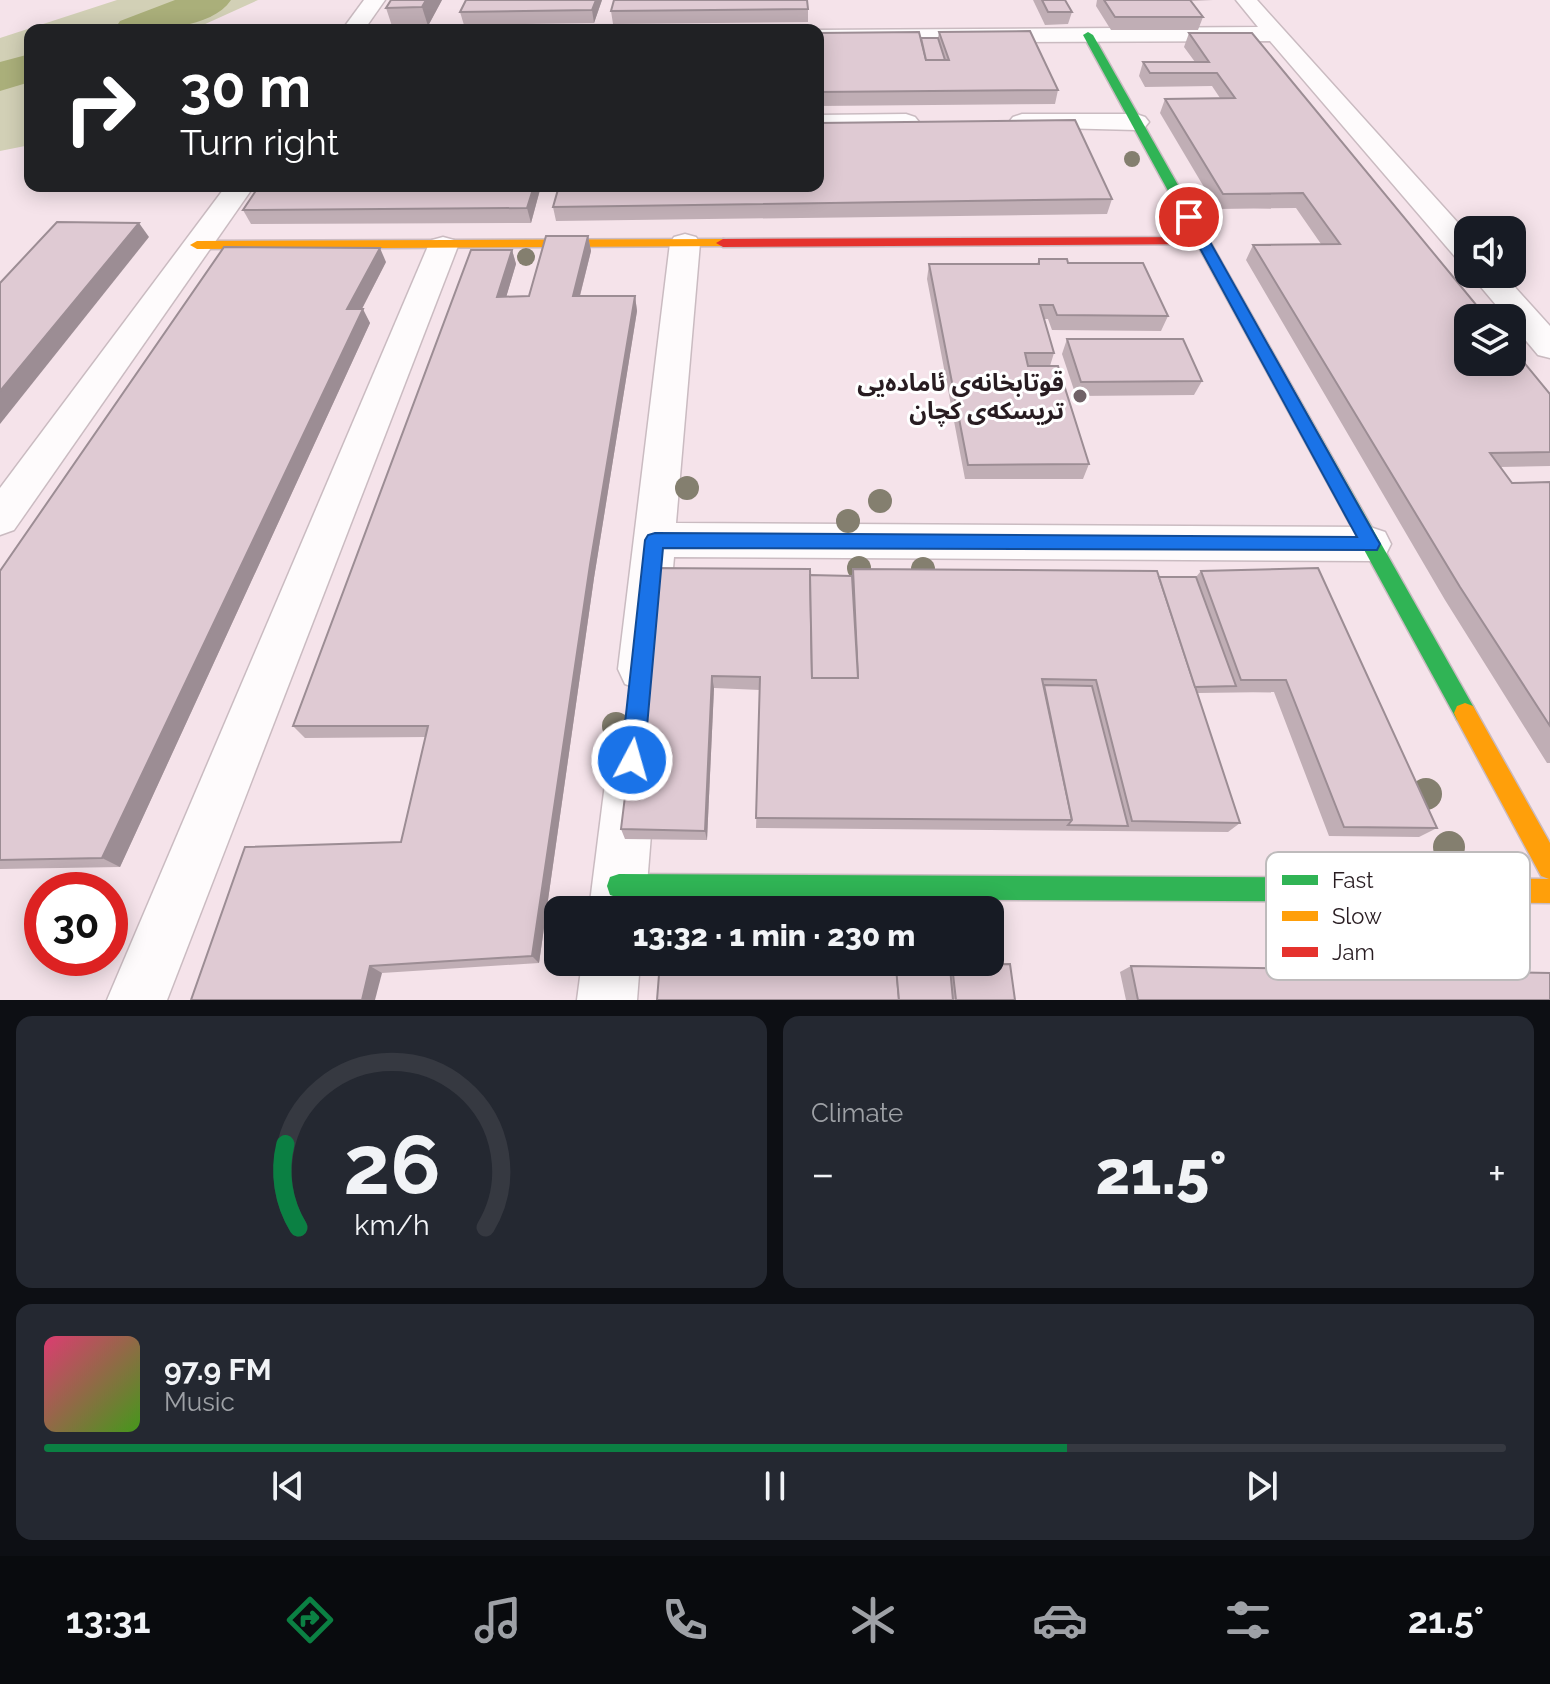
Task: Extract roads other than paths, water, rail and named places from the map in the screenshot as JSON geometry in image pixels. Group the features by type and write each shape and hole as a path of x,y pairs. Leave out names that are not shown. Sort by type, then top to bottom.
{"street":[{"path":"357,24 375,0"},
{"path":"1246,0 1454,237"},
{"path":"824,36 1276,34"},
{"path":"1088,35 1550,867"},
{"path":"824,123 929,122"},
{"path":"993,122 1136,122"},
{"path":"0,519 236,192"},
{"path":"197,245 1202,241"},
{"path":"618,896 685,243"},
{"path":"137,1000 443,246"},
{"path":"1498,288 1550,347"},
{"path":"655,540 1370,544"},
{"path":"1530,891 1550,891"},
{"path":"884,896 1266,893"},
{"path":"607,1000 610,976"}],"waterway":[{"path":"150,24 211,0"},
{"path":"0,77 24,69"}],"place":[{"name":"قوتابخانەی ئامادەیی تریسکەی کچان","path":"1080,396"}]}
